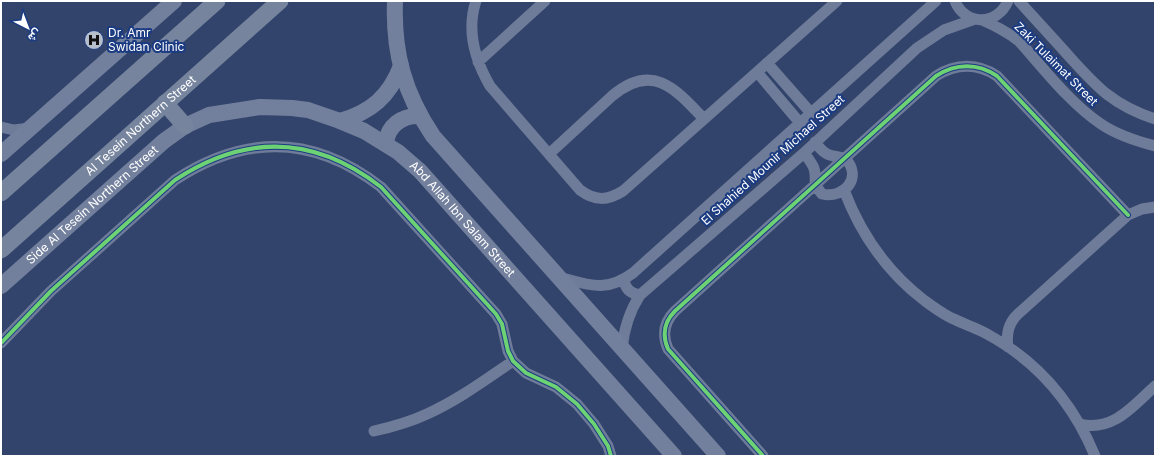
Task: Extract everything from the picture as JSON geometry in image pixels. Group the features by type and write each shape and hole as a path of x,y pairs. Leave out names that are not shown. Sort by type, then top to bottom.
{"main road":[{"path":"1,154 174,1"},
{"path":"1,193 216,1"},
{"name":"Al Tesein Northern Street","path":"1,250 280,1"},
{"path":"395,1 395,35 401,66 407,86 420,116 433,136 718,456"},
{"path":"340,121 360,114 378,102 392,86 401,66"},
{"path":"165,104 185,126"},
{"name":"Abd Allah Ibn Salam Street","path":"185,126 209,115 260,107 276,107 308,110 364,131 386,144 409,160 430,182 674,456"},
{"path":"386,144 390,130 401,119 420,116"},
{"name":"Side Al Tesein Northern Street","path":"1,286 164,141 185,126"}],"street":[{"path":"476,1 472,20 472,37 478,62 490,86 580,190 588,196 597,198 615,196 623,190 757,72 832,3"},
{"path":"478,62 545,1"},
{"name":"El Shahied Mounir Michael Street","path":"558,276 593,286 615,284 624,280 936,1"},
{"name":"Zaki Tulaimat Street","path":"955,1 962,12 1009,33 1019,41 1072,99 1091,117 1120,134 1155,146"},
{"name":"El Shahied Mounir Michael Street","path":"622,349 623,334 627,320 632,307 640,295 804,153 917,48 944,30 979,20 988,19 998,14 1006,6 1008,1"},
{"name":"Zaki Tulaimat Street","path":"1020,1 1097,86 1116,101 1131,110 1155,119"},
{"path":"767,63 811,113"},
{"path":"763,456 672,355 666,343 665,330 668,320 675,311 942,72 964,66 980,67 998,76 1128,215"},
{"path":"757,72 800,123"},
{"path":"549,154 612,96 622,88 633,83 646,80 659,82 671,87 682,95 704,118"},
{"path":"1,127 14,130 30,128"},
{"path":"804,153 815,168 815,185 822,194 834,195 844,190 850,182 853,171 852,166 845,158 827,155 815,142"},
{"path":"1,343 51,291 175,180 193,168 212,159 238,151 271,147 311,151 330,157 354,168 381,187 496,314 502,324 508,350 514,361 526,373 556,387 577,404 594,424 608,446 611,456"},
{"path":"844,190 850,207 867,238 880,257 900,279 940,312 986,334 1008,347 1047,379 1062,397 1080,424 1095,456"},
{"path":"1008,347 1008,328 1014,318 1128,215 1142,209 1155,207"},
{"path":"624,280 628,289 633,293 640,295"},
{"path":"374,432 401,424 450,403 514,361"},
{"path":"1080,424 1087,426 1101,425 1116,420 1155,386"}],"cycle path":[{"path":"763,456 668,349 665,339 666,324 675,311 936,76 951,69 967,66 982,69 997,76 1128,215"},
{"path":"1,343 51,291 175,180 201,165 227,154 253,148 279,147 305,150 330,158 356,170 381,187 496,314 502,324 508,351 513,361 526,373 556,387 577,404 594,424 608,446 611,456"}],"place":[{"name":"Dr. Amr Swidan Clinic","path":"94,40"}]}
